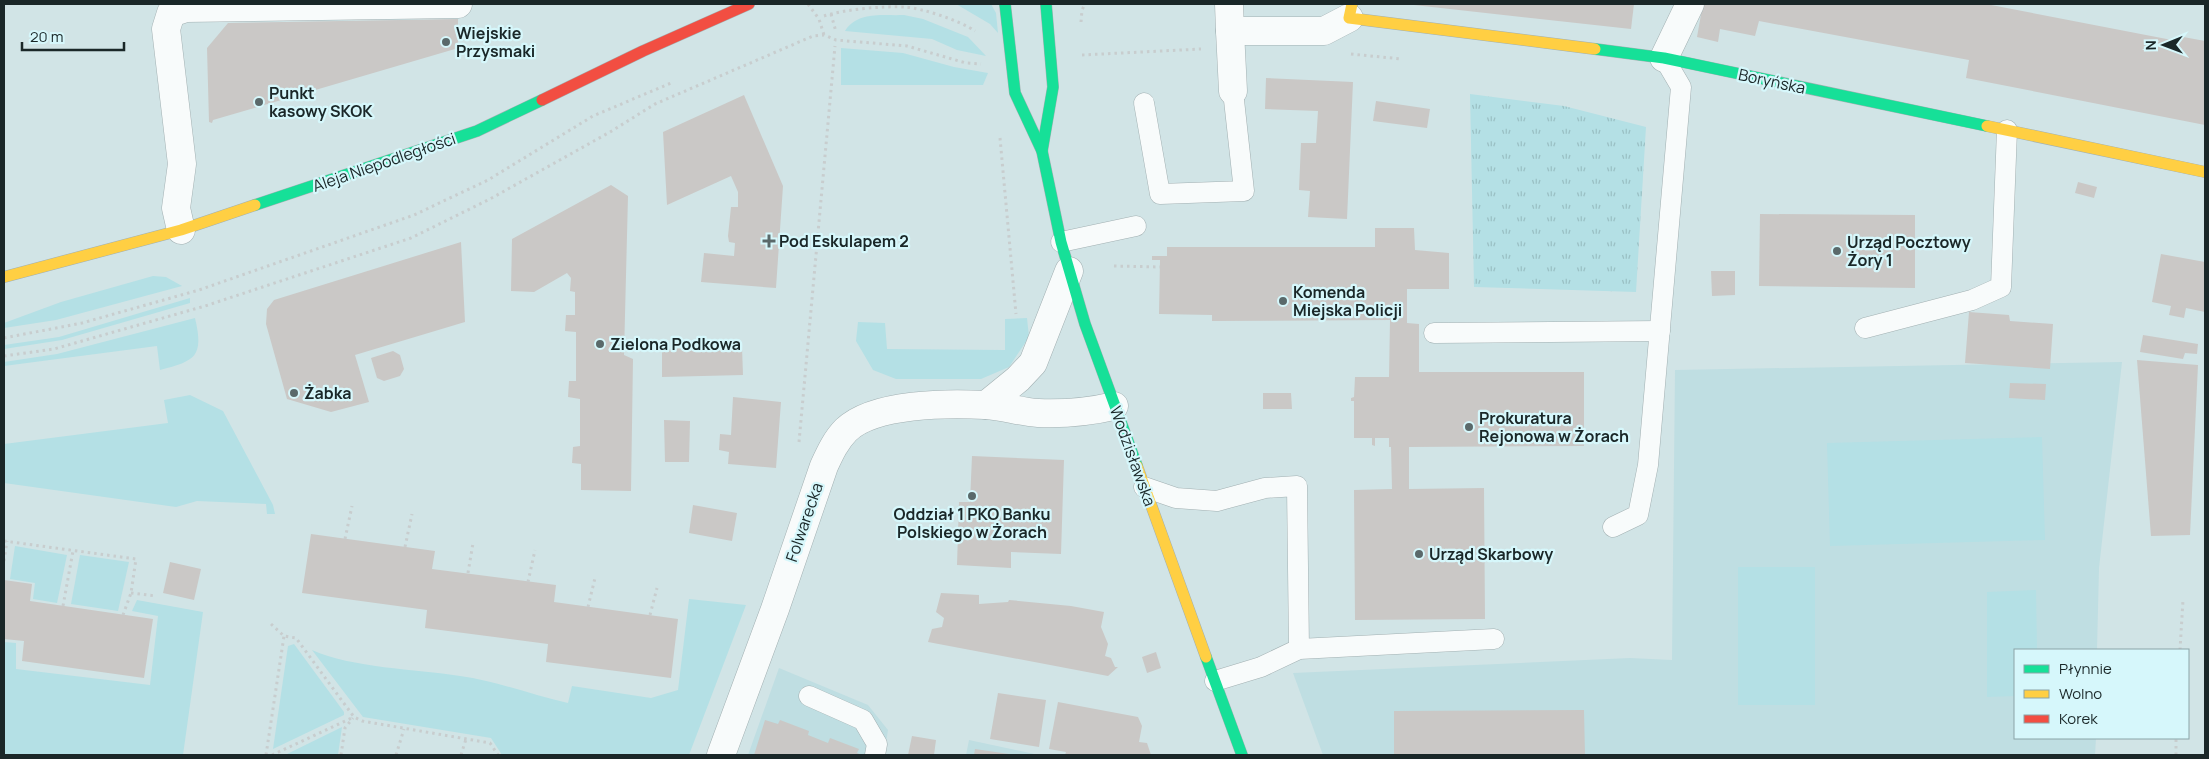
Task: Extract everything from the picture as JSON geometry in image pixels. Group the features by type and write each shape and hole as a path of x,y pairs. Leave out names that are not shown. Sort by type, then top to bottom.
{"street":[{"path":"181,230 176,208 182,164 166,29 171,13 186,8 458,4"},
{"name":"Aleja Niepodległości","path":"4,277 181,230 477,131 643,51 749,4"},
{"name":"Wodzisławska","path":"1005,4 1015,93 1042,152 1061,242 1085,324 1242,755"},
{"name":"Wodzisławska","path":"1042,152 1053,87 1046,4"},
{"path":"1229,4 1233,91"},
{"path":"1664,58 1690,4"},
{"path":"1232,39 1324,31 1350,11"},
{"name":"Boryńska","path":"1350,11 1664,58 2205,172"},
{"path":"986,405 1018,379 1032,362 1069,271"},
{"name":"Folwarecka","path":"721,755 775,609 824,466 832,448 846,430 856,422 892,409 909,406 986,405 1037,413 1088,412 1114,406"}],"lane":[{"path":"1613,527 1638,515 1648,465 1682,87 1664,58"},
{"path":"1144,103 1160,194 1244,191 1233,91"},
{"path":"1865,328 1972,300 2000,288 2007,130"},
{"path":"1061,242 1136,226"},
{"path":"1434,333 1660,331"},
{"path":"1144,487 1176,498 1217,501 1264,488 1297,486 1299,649"},
{"path":"1215,681 1261,667 1299,649 1494,639"},
{"path":"809,696 863,720 877,744 875,755"}],"path":[{"path":"808,4 819,19 824,35"},
{"path":"824,16 906,7 948,19 977,32"},
{"path":"831,14 836,32"},
{"path":"4,356 54,348 205,306 411,238 490,199 610,132 655,104 813,36 824,35 836,40 907,46 966,63 984,64"},
{"path":"1079,55 1232,39"},
{"path":"798,443 835,46"},
{"path":"1350,54 1408,60"},
{"path":"4,338 82,323 199,290 414,215 488,180 593,116 671,83"},
{"path":"999,136 1016,314"},
{"path":"1114,266 1160,268"},
{"path":"345,539 352,506"},
{"path":"405,547 412,514"},
{"path":"4,561 6,541 136,559 131,593 123,615"},
{"path":"468,573 473,543"},
{"path":"528,582 535,550"},
{"path":"63,606 73,551"},
{"path":"588,607 595,578"},
{"path":"650,615 657,588"},
{"path":"131,593 156,596"},
{"path":"2180,649 2182,600"},
{"path":"271,624 284,636 296,638 354,717 362,721 490,743 498,755"},
{"path":"266,755 284,636"},
{"path":"272,755 354,717"},
{"path":"342,755 345,728 354,717"},
{"path":"396,755 404,729"},
{"path":"461,755 466,739"},
{"path":"2176,739 2176,755"}],"shaded area":[{"path":"2122,362 2099,568 2097,649 2014,649 2014,739 2096,739 2095,755 1323,755 1293,673 1630,658 1672,660 1675,370"},
{"path":"779,668 868,705 888,730 884,755 748,755"},
{"path":"969,740 1039,755 966,755"}],"green space":[{"path":"956,4 991,4 996,13 998,33 990,24"},
{"path":"904,15 923,19 968,37 986,56 957,50 932,39 845,31 850,25 864,17"},
{"path":"841,48 903,53 954,67 988,73 983,85 841,85"},
{"path":"1470,94 1564,106 1646,127 1636,292 1474,287"},
{"path":"153,276 166,277 182,286 56,320 4,328 4,323 61,302"},
{"path":"190,298 190,303 62,340 4,349 4,345 59,337"},
{"path":"195,318 198,331 197,349 189,360 172,367 160,370 157,346 4,366 4,362 57,354"},
{"path":"1027,318 1029,337 1009,367 981,379 896,379 873,370 856,341 858,322 885,323 887,349 1005,350 1005,319"},
{"path":"190,395 223,411 273,505 275,514 267,514 266,504 197,501 176,507 4,483 4,444 168,423 164,400"},
{"path":"2042,437 2045,540 1830,546 1827,443"},
{"path":"15,546 67,555 57,603 33,599 35,583 10,579"},
{"path":"80,555 129,562 118,611 71,604"},
{"path":"1738,567 1815,567 1815,705 1738,705"},
{"path":"2036,590 2037,649 2014,649 2014,696 1987,697 1987,592"},
{"path":"689,599 746,605 689,755 502,755 491,738 363,717 312,650 346,661 474,678 568,703 572,686 651,698 678,690"},
{"path":"137,600 203,612 183,755 4,755 4,642 16,643 16,669 150,685 158,616 132,611"},
{"path":"294,644 344,712 344,715 273,749 288,646"},
{"path":"342,727 338,755 285,755"}],"building":[{"path":"1405,4 1634,4 1631,29"},
{"path":"1705,4 1986,4 2177,41 2178,36 2205,41 2205,125 1966,78 1969,60 1759,21 1755,36 1720,29 1718,42 1697,37 1702,9"},
{"path":"458,19 458,51 455,49 213,120 212,123 209,122 207,48 228,23"},
{"path":"1266,78 1353,82 1347,219 1308,217 1310,191 1299,190 1301,143 1316,143 1318,111 1265,109"},
{"path":"744,95 783,186 776,288 701,282 704,253 734,256 735,243 729,242 728,236 731,207 738,207 738,192 731,176 667,205 663,132"},
{"path":"1376,101 1430,109 1427,128 1373,121"},
{"path":"2078,182 2097,187 2094,198 2075,193"},
{"name":"Zielona Podkowa","path":"611,185 628,196 624,355 633,359 631,491 581,490 581,464 572,463 573,447 580,446 580,399 568,397 569,381 576,381 576,332 565,331 566,315 575,315 575,292 570,291 571,278 567,273 534,292 511,291 512,239"},
{"name":"Urząd Pocztowy Żory 1","path":"1760,214 1915,215 1915,288 1759,286"},
{"path":"1375,228 1414,228 1415,250 1449,253 1449,289 1407,289 1407,323 1419,324 1419,372 1584,372 1584,446 1409,447 1409,489 1484,488 1485,619 1355,620 1354,490 1392,489 1389,438 1375,438 1375,446 1372,445 1372,438 1354,438 1354,401 1351,401 1351,398 1354,397 1355,377 1389,377 1390,320 1212,321 1212,315 1159,314 1160,260 1152,260 1152,256 1167,256 1167,247 1375,247"},
{"path":"461,242 465,322 355,355 369,402 331,412 287,399 266,324 267,309 274,300"},
{"path":"2161,254 2205,262 2205,312 2186,308 2184,318 2169,315 2171,306 2152,302"},
{"path":"1711,271 1735,271 1735,295 1712,296"},
{"path":"1969,312 2009,315 2010,321 2053,324 2050,369 1965,363"},
{"path":"2143,335 2198,344 2197,354 2185,353 2183,359 2140,352"},
{"path":"742,347 743,375 662,377 662,349"},
{"path":"393,351 400,355 404,369 400,376 384,381 377,378 371,358"},
{"path":"2137,360 2198,365 2190,535 2151,536"},
{"path":"2010,383 2046,384 2045,400 2009,398"},
{"path":"1263,393 1291,393 1292,409 1263,409"},
{"path":"733,397 781,402 776,468 728,464 729,452 719,450 720,434 731,435"},
{"path":"664,420 690,421 689,462 665,462"},
{"path":"972,456 1064,460 1061,554 1011,552 1011,568 957,565 959,502 970,502"},
{"path":"693,505 737,513 732,541 689,533"},
{"path":"311,534 435,551 432,569 556,585 554,602 678,619 671,678 546,662 548,644 425,628 427,610 302,593"},
{"path":"170,562 201,569 194,600 163,593"},
{"path":"4,580 32,584 30,601 153,619 144,678 22,661 24,641 4,639"},
{"path":"941,593 979,595 979,604 1008,602 1009,600 1071,606 1104,612 1101,627 1108,644 1105,656 1111,658 1115,667 1118,667 1108,676 928,642 932,629 942,627 944,618 936,612"},
{"path":"1156,652 1161,668 1147,673 1142,657"},
{"path":"998,693 1046,700 1039,747 990,739"},
{"path":"1058,702 1138,717 1142,726 1139,742 1147,743 1151,755 1065,755 1066,752 1049,749"},
{"path":"1584,710 1585,755 1394,755 1394,711"},
{"path":"765,720 778,724 780,720 809,731 808,735 828,743 830,738 859,749 857,753 862,755 754,755"},
{"path":"912,736 936,740 934,755 908,755"},
{"path":"975,749 1009,754 1009,755 974,755"}],"traffic: fast":[{"path":"1005,4 1015,93 1042,151 1061,242 1085,324 1137,466"},
{"path":"1042,151 1053,87 1046,4"},
{"path":"1595,49 1664,58 1987,126"},
{"path":"255,205 477,131 542,100"},
{"path":"1206,657 1242,755"}],"traffic: slow":[{"path":"1352,4 1349,18 1595,49"},
{"path":"1987,126 2205,172"},
{"path":"4,277 181,230 255,205"},
{"path":"1137,466 1206,657"}],"traffic: jam":[{"path":"542,100 643,51 749,4"}],"place":[{"name":"Wiejskie Przysmaki","path":"446,42"},
{"name":"Punkt kasowy SKOK","path":"259,102"},
{"name":"Pod Eskulapem 2","path":"769,241"},
{"name":"Urząd Pocztowy Żory 1","path":"1837,251"},
{"name":"Komenda Miejska Policji","path":"1283,301"},
{"name":"Zielona Podkowa","path":"600,344"},
{"name":"Żabka","path":"294,393"},
{"name":"Prokuratura Rejonowa w Żorach","path":"1469,427"},
{"name":"Oddział 1 PKO Banku Polskiego w Żorach","path":"972,496"},
{"name":"Urząd Skarbowy","path":"1419,554"}]}
